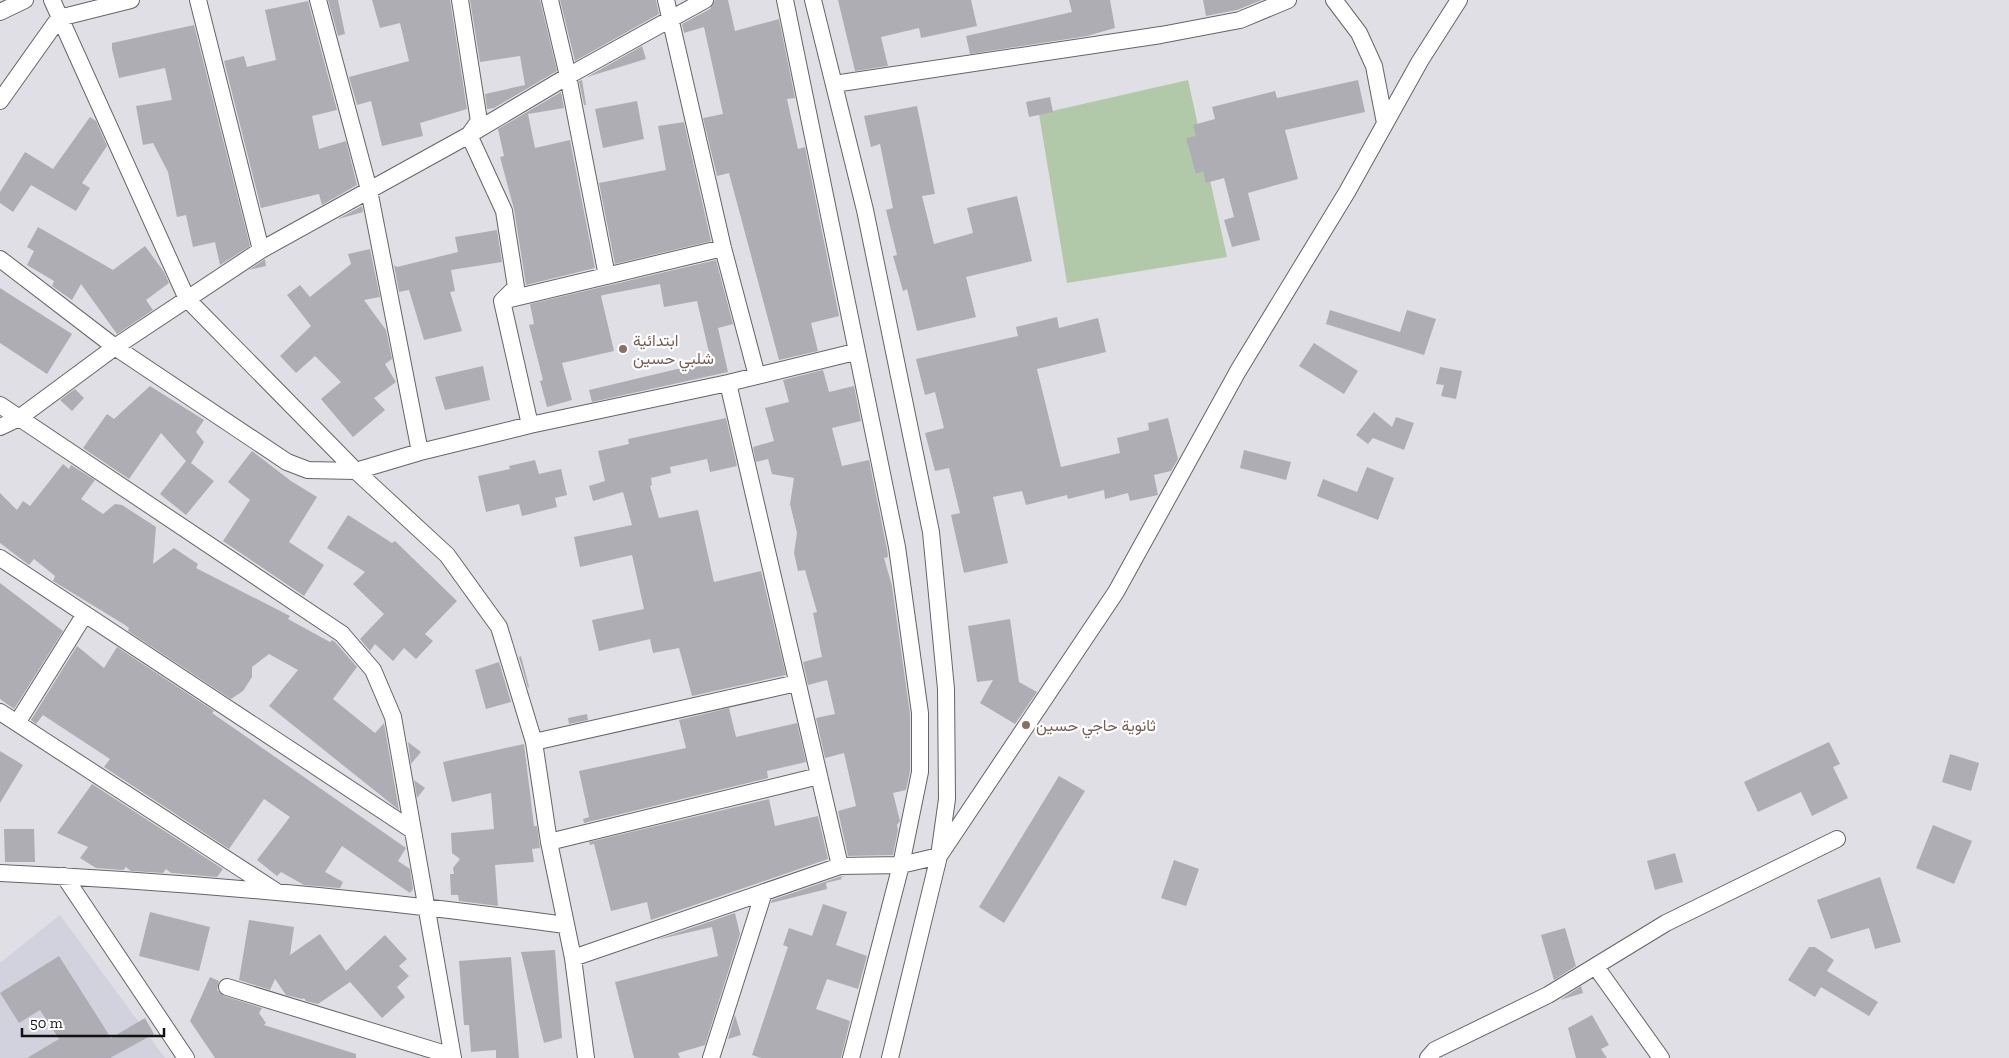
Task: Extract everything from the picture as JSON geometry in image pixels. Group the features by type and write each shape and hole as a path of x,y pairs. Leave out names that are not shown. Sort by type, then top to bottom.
{"street":[{"path":"0,12 25,0"},
{"path":"52,0 186,299 356,471 447,555 499,627 534,742 548,842 573,958 586,1058"},
{"path":"0,101 59,18 131,0"},
{"path":"198,0 261,250"},
{"path":"318,0 369,190 420,452"},
{"path":"460,0 479,121 469,135"},
{"path":"550,0 568,76 607,276"},
{"path":"666,0 723,248 757,376"},
{"path":"0,427 19,418 115,347 261,250 469,135 568,76 705,0"},
{"path":"785,0 897,547 920,713 920,772 901,865 852,1058"},
{"path":"813,0 865,210 931,532 946,689 947,799 939,856 890,1058"},
{"path":"834,84 1161,35 1240,20 1288,0"},
{"path":"1334,0 1359,33 1374,66 1385,123"},
{"path":"573,958 840,866 901,865 939,856 1116,592 1238,371 1347,192 1420,61 1459,0"},
{"path":"469,135 504,211 516,288 502,301"},
{"path":"502,301 723,248"},
{"path":"0,259 115,347 288,462 308,470 356,471 420,452 728,383 856,352"},
{"path":"502,301 530,426"},
{"path":"728,383 840,866"},
{"path":"0,405 342,634 373,670 393,717 452,1057 227,987"},
{"path":"0,558 412,830"},
{"path":"17,723 85,614"},
{"path":"534,742 797,683"},
{"path":"0,712 279,893"},
{"path":"548,842 819,776"},
{"path":"1428,1058 1435,1050 1548,995 1666,923 1837,839"},
{"path":"0,873 64,876 426,906 565,926"},
{"path":"64,876 186,1058"},
{"path":"712,1058 764,892"},
{"path":"1596,967 1661,1058"}],"shaded area":[{"path":"60,915 165,1058 0,1058 0,963"}],"green space":[{"path":"1188,80 1227,257 1067,283 1039,114"}],"building":[{"path":"328,0 338,0 345,34 338,36"},
{"path":"372,0 450,0 467,109 420,123 423,136 382,146 371,101 357,105 349,77 409,61 400,23 380,28"},
{"path":"470,0 540,0 557,71 494,108 487,109 485,94 525,85 520,56 480,62"},
{"path":"560,0 656,0 659,14 575,61"},
{"path":"715,0 728,0 735,31 779,19 795,98 787,99 798,149 805,147 839,316 811,323 818,351 779,360 729,173 717,176 703,118 723,114 704,27 684,33 682,24 710,9"},
{"path":"838,0 971,0 977,26 921,38 919,28 881,37 888,66 855,71"},
{"path":"1069,0 1110,0 1115,28 1087,36 970,54 966,36 1072,12"},
{"path":"1203,0 1262,0 1237,10 1206,16"},
{"path":"308,1 337,110 312,116 319,149 346,141 357,185 322,205 319,194 261,208 224,61 244,56 247,67 276,60 265,10"},
{"path":"194,25 250,246 220,265 215,242 193,247 186,215 177,217 168,172 153,143 143,145 136,106 172,100 165,68 119,78 112,49 112,43"},
{"path":"642,46 646,59 587,77"},
{"path":"582,80 586,105 584,105 579,81"},
{"path":"1358,80 1365,112 1285,130 1298,179 1248,193 1260,240 1232,247 1224,220 1234,217 1224,178 1206,183 1203,171 1196,174 1186,138 1196,136 1193,125 1215,119 1212,107 1275,91 1277,98"},
{"path":"561,92 564,108 528,114 535,148 570,140 595,268 526,285 514,209 500,157 504,156 498,129"},
{"path":"1050,97 1053,112 1029,117 1026,102"},
{"path":"637,101 644,139 603,148 595,109"},
{"path":"917,106 935,194 922,196 934,244 973,233 967,208 1017,196 1032,261 966,277 976,317 917,331 907,289 903,291 893,256 897,255 886,210 893,208 880,144 871,147 864,116"},
{"path":"90,117 96,121 107,146 82,183 90,188 76,211 31,185 13,212 0,203 0,192 25,152 53,169"},
{"path":"684,122 711,241 615,264 599,183 666,170 658,126"},
{"path":"362,206 363,212 338,219"},
{"path":"38,227 113,270 145,246 164,272 169,283 146,300 153,310 117,334 81,284 72,300 52,286 54,281 27,265 34,251 27,247"},
{"path":"497,230 502,262 451,270 455,291 450,292 462,331 424,340 409,290 399,292 394,265 397,267 458,252 455,237"},
{"path":"370,249 380,297 364,300 386,330 392,359 385,364 396,382 374,398 385,410 353,437 321,399 341,382 315,356 296,373 280,356 311,326 287,295 300,285 310,297 351,264 348,254"},
{"path":"265,259 266,266 249,270"},
{"path":"716,260 733,324 718,328 728,372 592,402 589,390 711,361 697,301 664,307 660,284 603,295 601,296 614,351 562,363 572,400 547,407 540,381 543,380 529,325 534,324 530,304"},
{"path":"0,288 72,334 47,374 0,343"},
{"path":"1330,310 1400,332 1407,310 1436,319 1424,355 1326,324"},
{"path":"1057,317 1059,328 1098,318 1106,352 1037,369 1061,467 1120,453 1117,438 1149,430 1148,423 1168,418 1178,459 1171,471 1154,475 1158,495 1130,501 1128,493 1105,499 1104,490 1068,499 1067,495 1026,505 1022,491 993,497 1008,563 964,573 951,515 960,513 949,468 935,471 925,433 944,428 935,392 925,395 916,359 1018,336 1016,327"},
{"path":"1314,343 1358,371 1344,394 1299,366"},
{"path":"483,366 490,400 445,410 435,377"},
{"path":"1440,367 1462,371 1456,399 1441,396 1444,385 1436,384"},
{"path":"823,370 829,392 854,386 861,421 832,428 842,466 869,460 887,549 888,557 884,558 892,586 910,714 910,771 906,790 893,793 900,821 897,825 898,830 893,855 848,856 838,811 856,806 844,753 825,758 816,718 835,714 827,680 808,685 803,662 822,657 813,613 817,612 805,570 798,571 794,553 797,533 790,504 794,478 772,474 768,459 756,462 753,447 774,441 765,408 789,402 783,380"},
{"path":"150,386 204,420 196,432 204,442 191,463 214,481 186,515 160,494 186,461 161,433 129,479 83,448 107,414 114,419"},
{"path":"75,389 84,398 72,411 60,400"},
{"path":"1374,412 1392,427 1396,417 1414,423 1404,450 1373,438 1368,444 1356,435"},
{"path":"726,418 737,466 710,472 707,459 670,467 671,473 651,478 652,485 650,486 659,518 698,510 714,582 761,571 786,675 692,696 679,648 653,653 650,639 599,651 592,620 644,609 632,555 580,567 574,537 632,525 623,492 593,501 589,486 605,481 598,451 629,444 628,439"},
{"path":"1244,450 1291,462 1286,480 1240,468"},
{"path":"252,451 291,481 317,497 289,542 324,565 304,596 223,541 250,500 228,482"},
{"path":"535,460 539,474 561,469 567,495 555,498 557,507 522,516 519,504 486,512 478,476 510,469 509,466"},
{"path":"63,464 69,469 71,465 95,480 81,499 103,514 115,504 122,505 156,527 153,564 174,548 198,564 196,568 290,616 288,619 330,642 332,640 335,642 357,667 333,699 375,733 384,723 399,810 269,706 298,670 269,654 252,667 252,677 243,691 231,699 128,631 129,628 125,625 53,581 55,576 34,559 29,565 0,543 0,493 17,510 23,501 30,506"},
{"path":"1367,467 1394,478 1378,520 1317,496 1323,479 1357,492"},
{"path":"348,515 392,543 395,541 457,601 425,634 433,641 416,659 404,648 393,661 375,644 370,651 360,639 384,614 353,584 365,572 327,548"},
{"path":"0,583 63,631 14,709 0,699"},
{"path":"1010,619 1019,682 1037,692 1015,724 980,703 993,680 977,682 968,626"},
{"path":"77,646 104,668 117,647 214,711 212,713 406,848 398,861 410,869 413,889 410,893 342,846 325,872 343,882 340,888 304,885 281,872 277,876 257,860 290,817 264,799 229,849 104,767 110,759 43,715 36,724 31,720"},
{"path":"521,656 529,687 528,688 519,657"},
{"path":"499,662 511,702 486,709 475,670"},
{"path":"729,708 736,737 797,723 806,762 767,771 768,778 584,823 583,819 589,817 579,771 686,748 679,720"},
{"path":"587,714 588,720 569,724 568,718"},
{"path":"408,742 421,752 411,764"},
{"path":"1829,742 1840,764 1833,767 1848,798 1812,816 1801,792 1758,812 1744,782"},
{"path":"524,744 534,826 537,826 540,848 532,849 534,862 495,865 498,906 459,901 458,895 451,895 450,874 454,874 453,868 460,859 452,853 451,833 494,829 491,793 452,802 443,762"},
{"path":"0,751 23,765 0,803"},
{"path":"1950,754 1979,763 1971,791 1942,782"},
{"path":"1059,776 1085,791 1004,923 979,907"},
{"path":"414,780 425,788 417,798"},
{"path":"92,784 223,869 217,877 171,873 166,869 163,873 131,871 126,867 123,870 96,868 80,858 88,847 57,833"},
{"path":"769,799 775,826 818,816 828,859 651,920 647,902 611,911 594,844 590,845 589,842"},
{"path":"1933,825 1972,841 1954,884 1916,868"},
{"path":"4,829 34,829 35,862 5,862"},
{"path":"1675,853 1683,882 1655,890 1647,861"},
{"path":"1174,860 1199,869 1186,906 1161,898"},
{"path":"842,876 846,876 841,877 842,879 826,883 827,889 771,903 772,900"},
{"path":"1880,877 1901,942 1875,949 1869,928 1831,939 1817,900"},
{"path":"823,904 847,912 836,945 867,956 858,989 827,979 816,1009 850,1021 841,1058 761,1058 752,1055 788,947 783,945 789,928 812,936"},
{"path":"150,912 210,927 199,971 139,956"},
{"path":"735,913 740,934 705,1045 678,1053 680,1058 634,1058 615,982 718,956 712,927 656,940"},
{"path":"249,920 294,927 290,955 320,934 346,971 385,935 407,959 399,966 409,976 397,987 405,997 382,1018 350,982 318,1004 306,1001 304,998 286,995 275,979 270,990 239,980"},
{"path":"1565,928 1576,966 1554,980 1541,935"},
{"path":"1809,947 1815,947 1834,960 1827,971 1878,1002 1869,1016 1821,987 1815,997 1788,980"},
{"path":"555,950 562,1038 544,1043 521,952"},
{"path":"59,956 111,1038 145,1018 154,1034 110,1058 27,1058 59,1039 40,1010 19,1023 0,993"},
{"path":"511,957 519,1058 496,1058 496,1050 471,1052 469,1025 464,1025 459,961"},
{"path":"210,977 219,981 217,990 224,996 262,1008 259,1013 266,1023 264,1025 356,1054 356,1058 215,1058 190,1021"},
{"path":"1581,986 1583,993 1560,1000"},
{"path":"735,1015 741,1035 728,1039"},
{"path":"1592,1015 1609,1045 1601,1049 1607,1058 1576,1058 1568,1028"}],"place":[{"name":"ابتدائية شلبي حسين","path":"623,349"},
{"name":"ثانوية حاجي حسين","path":"1026,725"}]}
